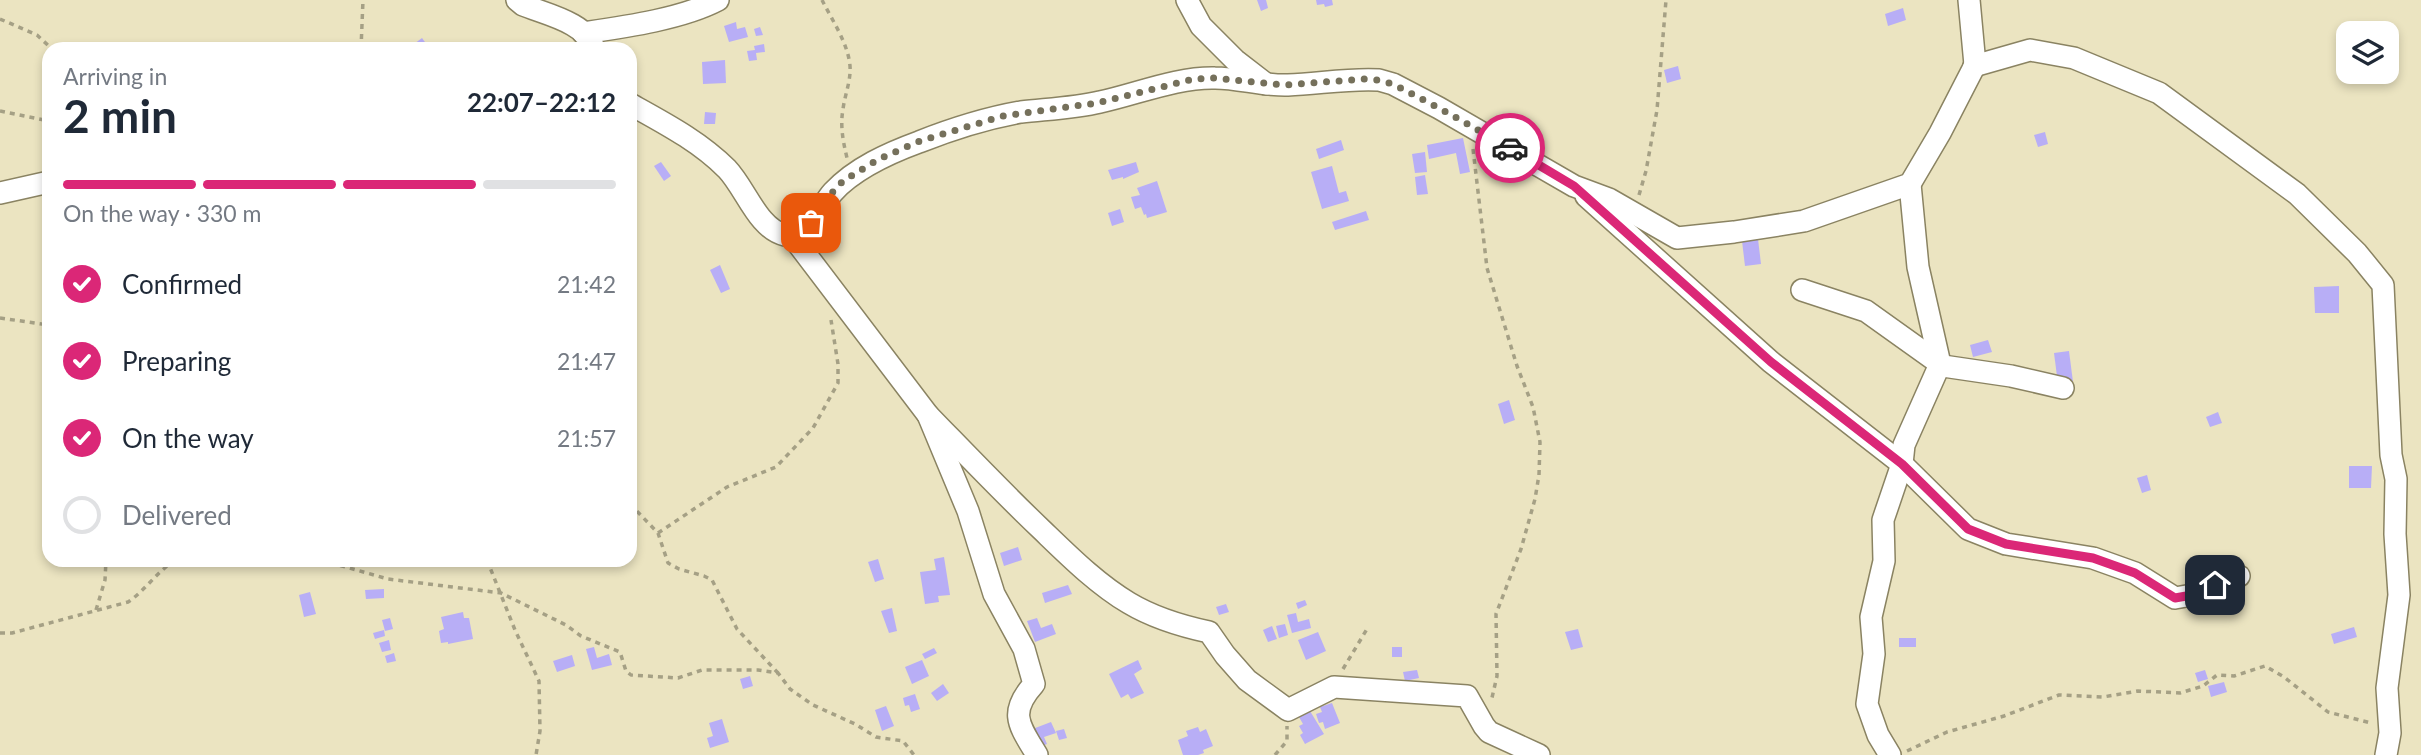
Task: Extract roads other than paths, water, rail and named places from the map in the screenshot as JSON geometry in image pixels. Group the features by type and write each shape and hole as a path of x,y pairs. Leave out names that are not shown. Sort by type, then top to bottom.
{"street":[{"path":"517,0 574,26 589,41 625,27 705,7 718,0"},
{"path":"1187,0 1201,26 1235,60 1267,85"},
{"path":"1895,754 1878,735 1867,704 1874,654 1871,617 1884,561 1884,520 1902,464 1904,445 1940,364 1918,267 1910,184 1974,66 1969,0"},
{"path":"1974,66 2030,50 2074,58 2159,93 2297,194 2357,253 2383,285 2391,456 2396,479 2395,534 2399,595 2387,688 2389,724 2386,755"},
{"path":"637,108 687,136 726,168 745,191 759,218 777,233 792,236 803,231 831,194 850,176 879,159 920,141 1003,116 1097,103 1194,79 1215,78 1267,85 1378,80 1393,84 1574,186 1609,199 1677,238 1804,221 1910,184"},
{"path":"0,194 42,184"},
{"path":"1574,186 1771,362 1902,464 1968,529 2006,544 2093,558 2135,573 2175,598 2192,595 2239,576"},
{"path":"792,236 928,415 1064,552 1111,592 1132,605 1177,625 1209,632 1247,680 1288,710 1334,687 1467,696 1489,732 1539,755"},
{"path":"1802,290 1866,311 1940,364 2063,388"},
{"path":"928,415 968,511 994,594 1024,649 1034,684 1020,700 1019,724 1037,755"}]}
